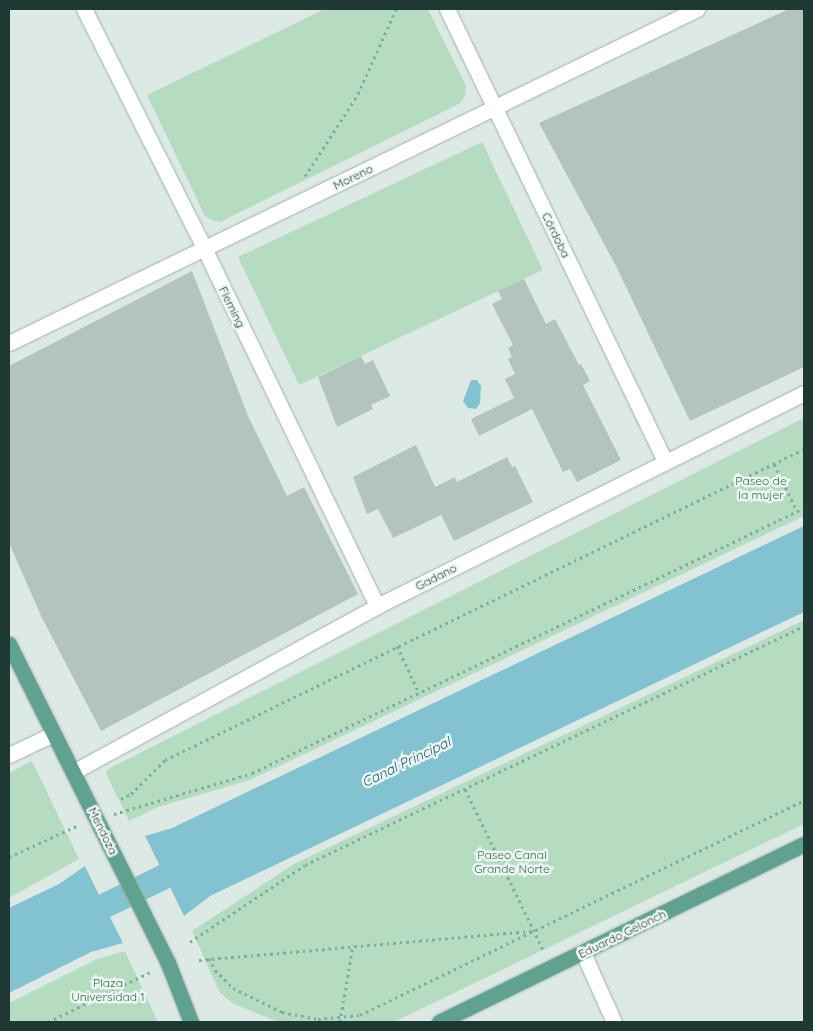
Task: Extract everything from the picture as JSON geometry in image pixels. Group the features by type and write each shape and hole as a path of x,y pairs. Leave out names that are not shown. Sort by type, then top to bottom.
{"main road":[{"name":"Mendoza","path":"9,644 53,734 98,819 168,963 191,1022"},
{"name":"Eduardo Gelonch","path":"439,1022 804,844"}],"street":[{"name":"Fleming","path":"84,9 204,248 377,606"},
{"name":"Córdoba","path":"447,9 665,462"},
{"name":"Moreno","path":"9,343 697,9"},
{"name":"Gadano","path":"73,772 377,606 804,393"},
{"path":"9,755 53,734"},
{"path":"583,953 614,1022"}],"path":[{"path":"300,183 316,164 358,94 396,9"},
{"path":"120,799 131,794 165,760 804,449"},
{"path":"774,464 797,511"},
{"path":"9,857 65,829 252,773 804,508"},
{"path":"190,942 305,865 466,790 804,626"},
{"path":"397,646 419,693"},
{"path":"466,790 551,968"},
{"path":"209,958 215,970 249,998 300,1017 340,1020 360,1015 804,800"},
{"path":"198,960 534,931"},
{"path":"340,1020 353,946"},
{"path":"48,1022 168,963"}],"green space":[{"path":"325,9 428,9 466,86 465,96 459,104 220,222 212,220 205,216 147,95"},
{"path":"482,142 543,270 299,385 238,257"},
{"name":"Paseo de la mujer","path":"804,418 804,516 250,780 158,807 129,821 107,776 106,772 110,768"},
{"name":"Paseo Canal Grande Norte","path":"804,620 804,824 394,1022 278,1022 234,1004 220,993 192,931 294,864"},
{"path":"32,761 79,859 9,898 9,773"},
{"name":"Plaza Universidad 1","path":"125,951 158,1022 9,1022 9,1003 95,960"}],"water":[{"path":"471,380 477,380 481,386 480,403 476,409 468,408 463,401"},
{"path":"804,526 804,612 210,896 184,916 145,836 172,828"},
{"path":"85,866 123,943 91,952 9,993 9,908 59,884"}],"pier":[{"path":"145,836 185,918 143,837"},
{"path":"88,865 125,942 124,945 85,866"}],"building":[{"path":"789,9 804,9 804,367 690,421 617,268 539,123"},
{"path":"192,271 248,416 287,496 304,487 358,594 101,731 42,618 9,543 9,366"},
{"path":"524,279 546,324 555,319 579,365 581,364 590,381 583,385 621,460 577,482 570,469 563,472 532,409 479,436 471,419 514,398 505,379 515,374 508,359 512,357 508,348 513,345 492,304 502,299 498,291"},
{"path":"361,356 365,364 373,360 390,396 371,405 373,409 337,427 318,377"},
{"path":"416,445 435,487 455,477 457,482 507,457 512,467 515,466 533,502 454,541 441,515 393,538 378,509 367,514 353,477"}],"waterway":[{"name":"Canal Principal","path":"74,920 195,861"}]}
